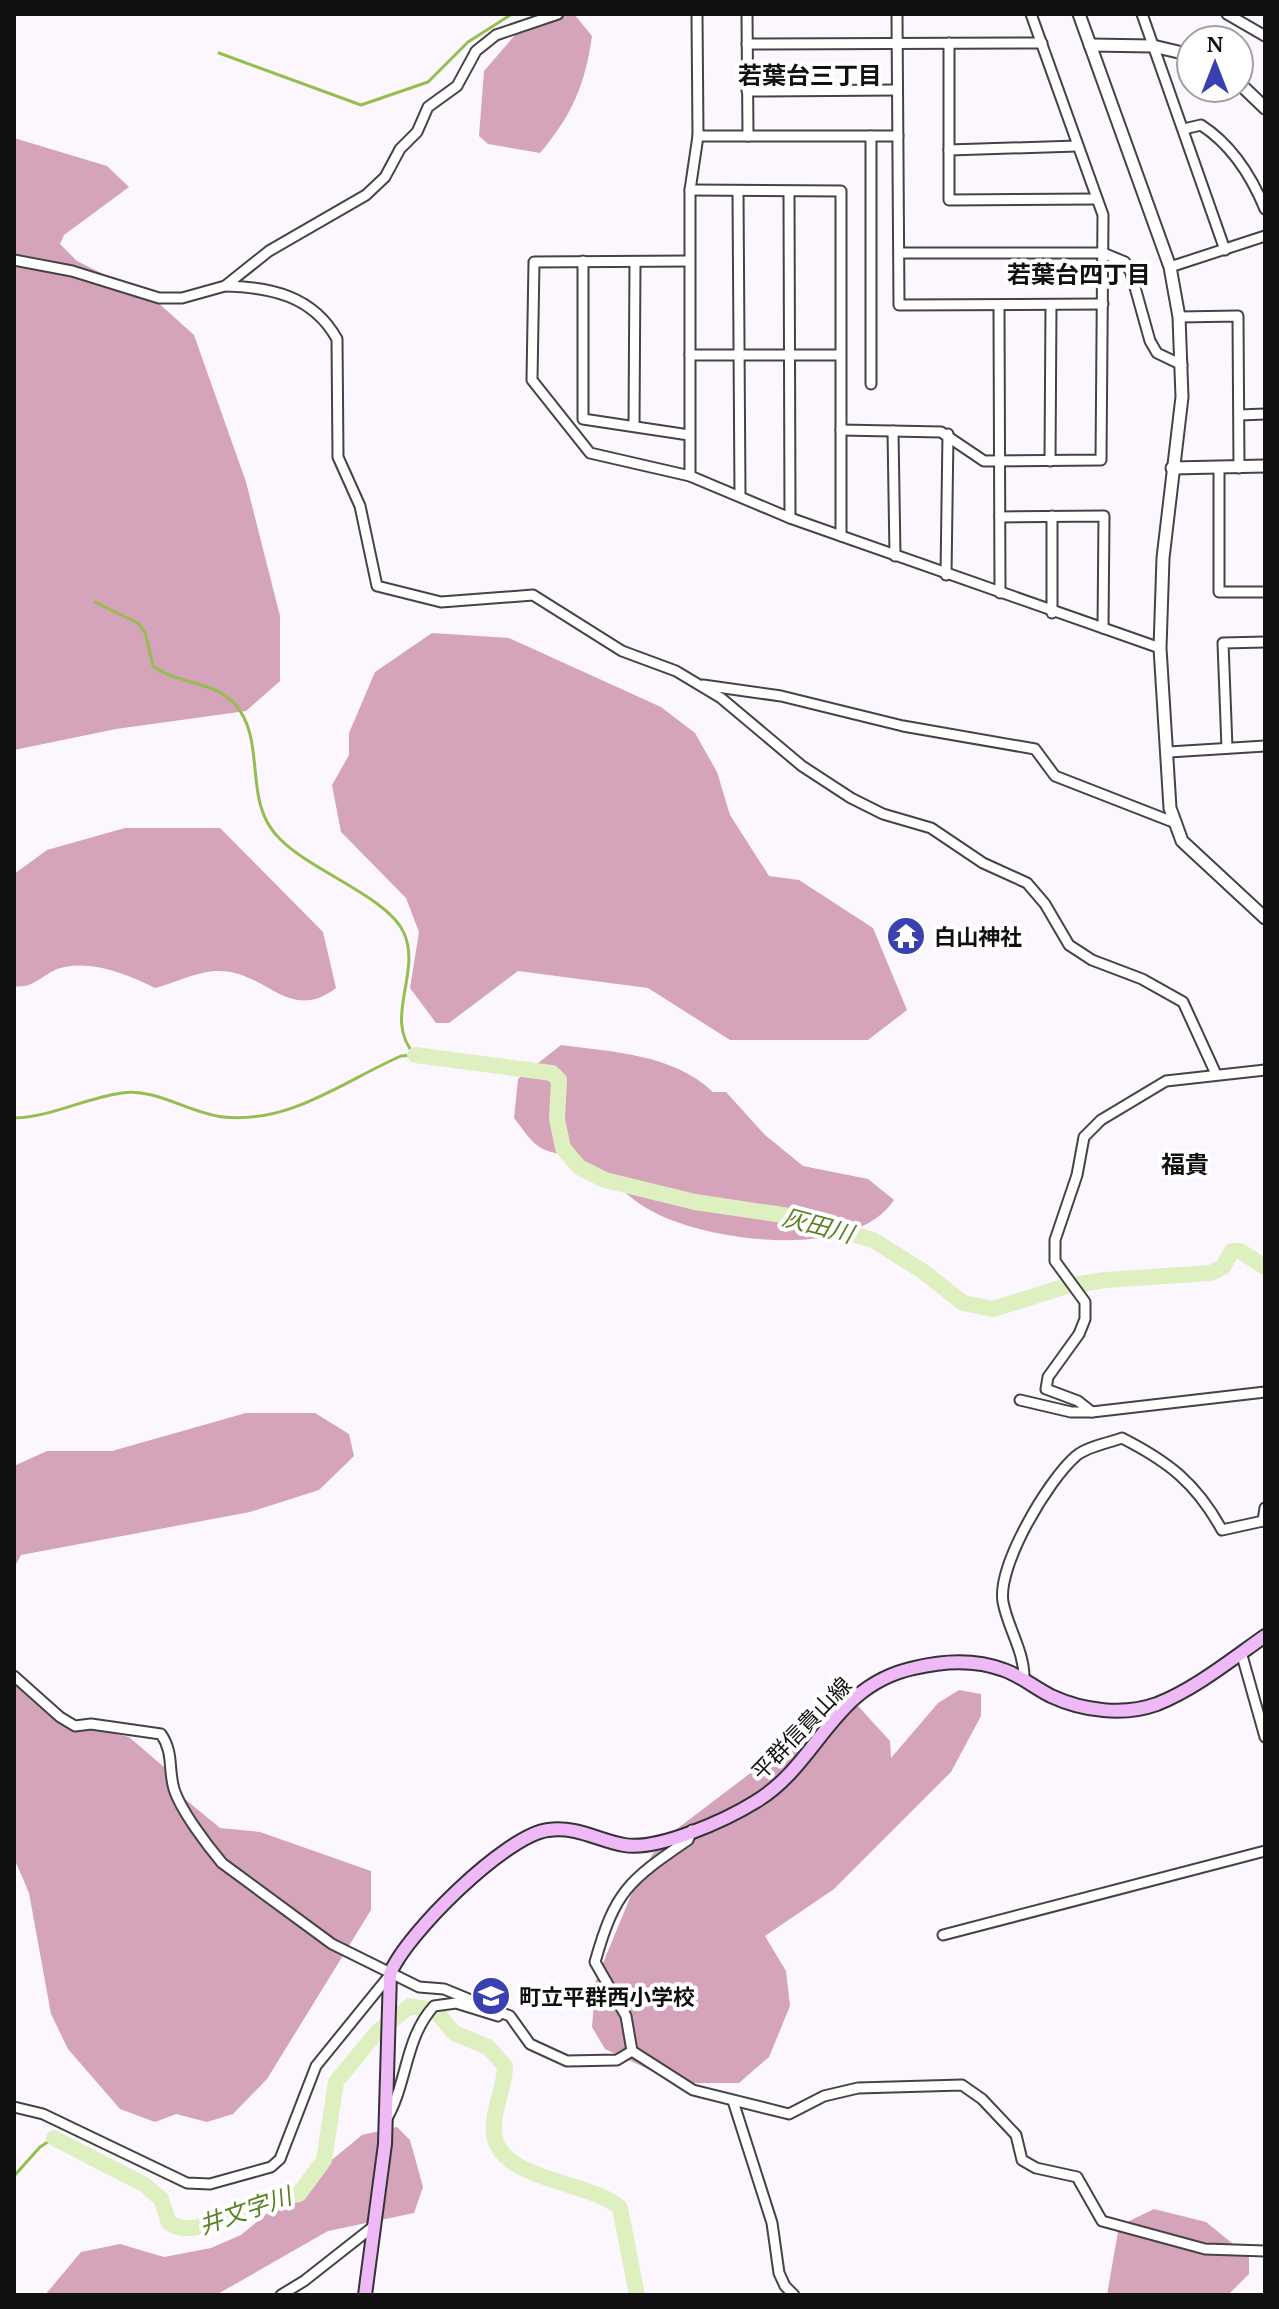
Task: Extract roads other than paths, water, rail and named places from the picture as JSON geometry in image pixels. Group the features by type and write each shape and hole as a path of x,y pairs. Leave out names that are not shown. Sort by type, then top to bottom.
{"main road":[{"name":"平群信貴山線","path":"390,1974 398,1955 456,1892 530,1836 543,1830 572,1829 625,1845 647,1845 692,1830 758,1801 795,1767 853,1697 885,1677 951,1661 1003,1669 1079,1707 1133,1709 1157,1704 1180,1692 1265,1636"},
{"path":"365,2295 386,2120 390,1974"}],"street":[{"path":"225,286 269,251 366,195 385,177 400,149 417,132 428,107 457,86 476,51 496,35 558,14"},
{"path":"690,476 690,190 698,136 697,14"},
{"path":"747,14 748,136"},
{"path":"897,14 899,305 1103,304"},
{"path":"841,430 948,434 984,461 1101,460 1103,215 1031,14"},
{"path":"1079,14 1170,267 1179,317 1182,365 1163,558 1160,648 1173,822 1182,841 1265,918"},
{"path":"1142,14 1225,250"},
{"path":"1230,15 1265,36"},
{"path":"949,43 949,200 1097,199"},
{"path":"747,44 1042,43"},
{"path":"1090,45 1153,46 1175,51"},
{"path":"747,91 897,90"},
{"path":"1184,129 1201,125 1219,137 1249,176 1265,209"},
{"path":"698,136 898,136"},
{"path":"871,136 871,384"},
{"path":"949,150 1077,146"},
{"path":"690,190 841,191 841,536"},
{"path":"738,192 740,494"},
{"path":"789,192 790,518"},
{"path":"1170,267 1265,236"},
{"path":"900,253 1103,253 1125,262 1131,273 1150,341 1157,353 1182,365"},
{"path":"14,260 72,271 159,298 182,298 225,286 266,287 280,291 329,324 337,339 338,457 365,520 377,586 441,602 533,595 622,651 676,671 721,698 802,766 851,798 883,814 931,828 958,843 983,863 1027,883 1045,904 1069,945 1092,960 1142,979 1183,1002 1216,1074"},
{"path":"583,261 583,419 689,435"},
{"path":"689,261 534,262 532,380 590,453 690,476 740,494 790,518 1052,613 1160,648"},
{"path":"634,426 635,262"},
{"path":"1050,461 1051,305"},
{"path":"999,306 1000,593"},
{"path":"1179,317 1238,316 1239,468"},
{"path":"690,355 839,355"},
{"path":"1240,415 1265,414"},
{"path":"893,431 895,556"},
{"path":"946,575 948,434"},
{"path":"1172,468 1265,466"},
{"path":"1219,468 1219,592 1265,592"},
{"path":"1052,516 1052,613"},
{"path":"1000,517 1104,516 1103,628"},
{"path":"1227,748 1223,643 1265,642"},
{"path":"695,684 781,696 903,726 1035,749 1055,776 1173,822"},
{"path":"1169,752 1265,746"},
{"path":"1092,1412 1078,1401 1046,1389 1048,1377 1079,1334 1085,1319 1085,1302 1055,1261 1055,1240 1077,1175 1084,1137 1101,1120 1166,1081 1265,1070"},
{"path":"1020,1400 1071,1412 1092,1412 1265,1392"},
{"path":"1024,1680 1024,1665 1003,1602 1003,1580 1011,1556 1046,1488 1078,1453 1122,1438 1169,1465 1203,1496 1222,1530 1264,1522 1265,1508"},
{"path":"1241,1652 1265,1737"},
{"path":"14,1676 60,1717 75,1726 91,1724 161,1734 170,1747 174,1789 222,1863 332,1944 419,1987 444,1989 487,2004 510,2016 530,2044 567,2061 617,2060 632,2051"},
{"path":"692,1830 688,1840 624,1889 608,1917 595,1962 626,2016 632,2051 693,2090 789,2114 824,2096 858,2088 962,2085 982,2099 1016,2135 1022,2160 1036,2168 1077,2177 1102,2221 1205,2249 1265,2251"},
{"path":"943,1935 1265,1851"},
{"path":"14,2107 43,2114 187,2183 210,2184 271,2167 287,2147 316,2066 390,1974"},
{"path":"386,2120 400,2098 409,2047 434,2006 456,2003 516,2023"},
{"path":"733,2101 772,2223 779,2273 794,2295"},
{"path":"281,2295 304,2281 374,2226"}],"waterway":[{"path":"219,53 361,105 428,82 468,42 512,14"},
{"path":"95,602 138,623 145,632 153,666 217,691 235,704 245,719 250,736 257,790 268,824 294,851 366,896 395,920 404,933 409,964 402,1027 415,1055"},
{"path":"14,1118 42,1114 108,1095 135,1092 160,1097 210,1115 247,1117 271,1114 315,1099 401,1056 414,1055"},
{"name":"灰田川","path":"415,1055 552,1073 559,1080 557,1119 563,1148 579,1167 605,1180 695,1202 796,1217 873,1240 924,1272 963,1303 993,1309 1067,1286 1105,1280 1211,1273 1223,1267 1232,1251 1240,1251 1265,1267"},
{"name":"井文字川","path":"54,2138 145,2185 161,2199 169,2223 178,2227 194,2228 257,2204 299,2194 324,2160 336,2082 377,2032 410,2006 436,2011 454,2033 488,2047 505,2066 494,2132 499,2148 511,2161 547,2178 607,2199 620,2208 637,2295"},
{"path":"14,2176 40,2147 54,2138"}],"place":[{"name":"白山神社","path":"906,936"},
{"name":"町立平群西小学校","path":"491,1996"}],"district":[{"name":"若葉台三丁目","path":"810,75"},
{"name":"若葉台四丁目","path":"1079,274"},
{"name":"福貴","path":"1185,1164"}]}
